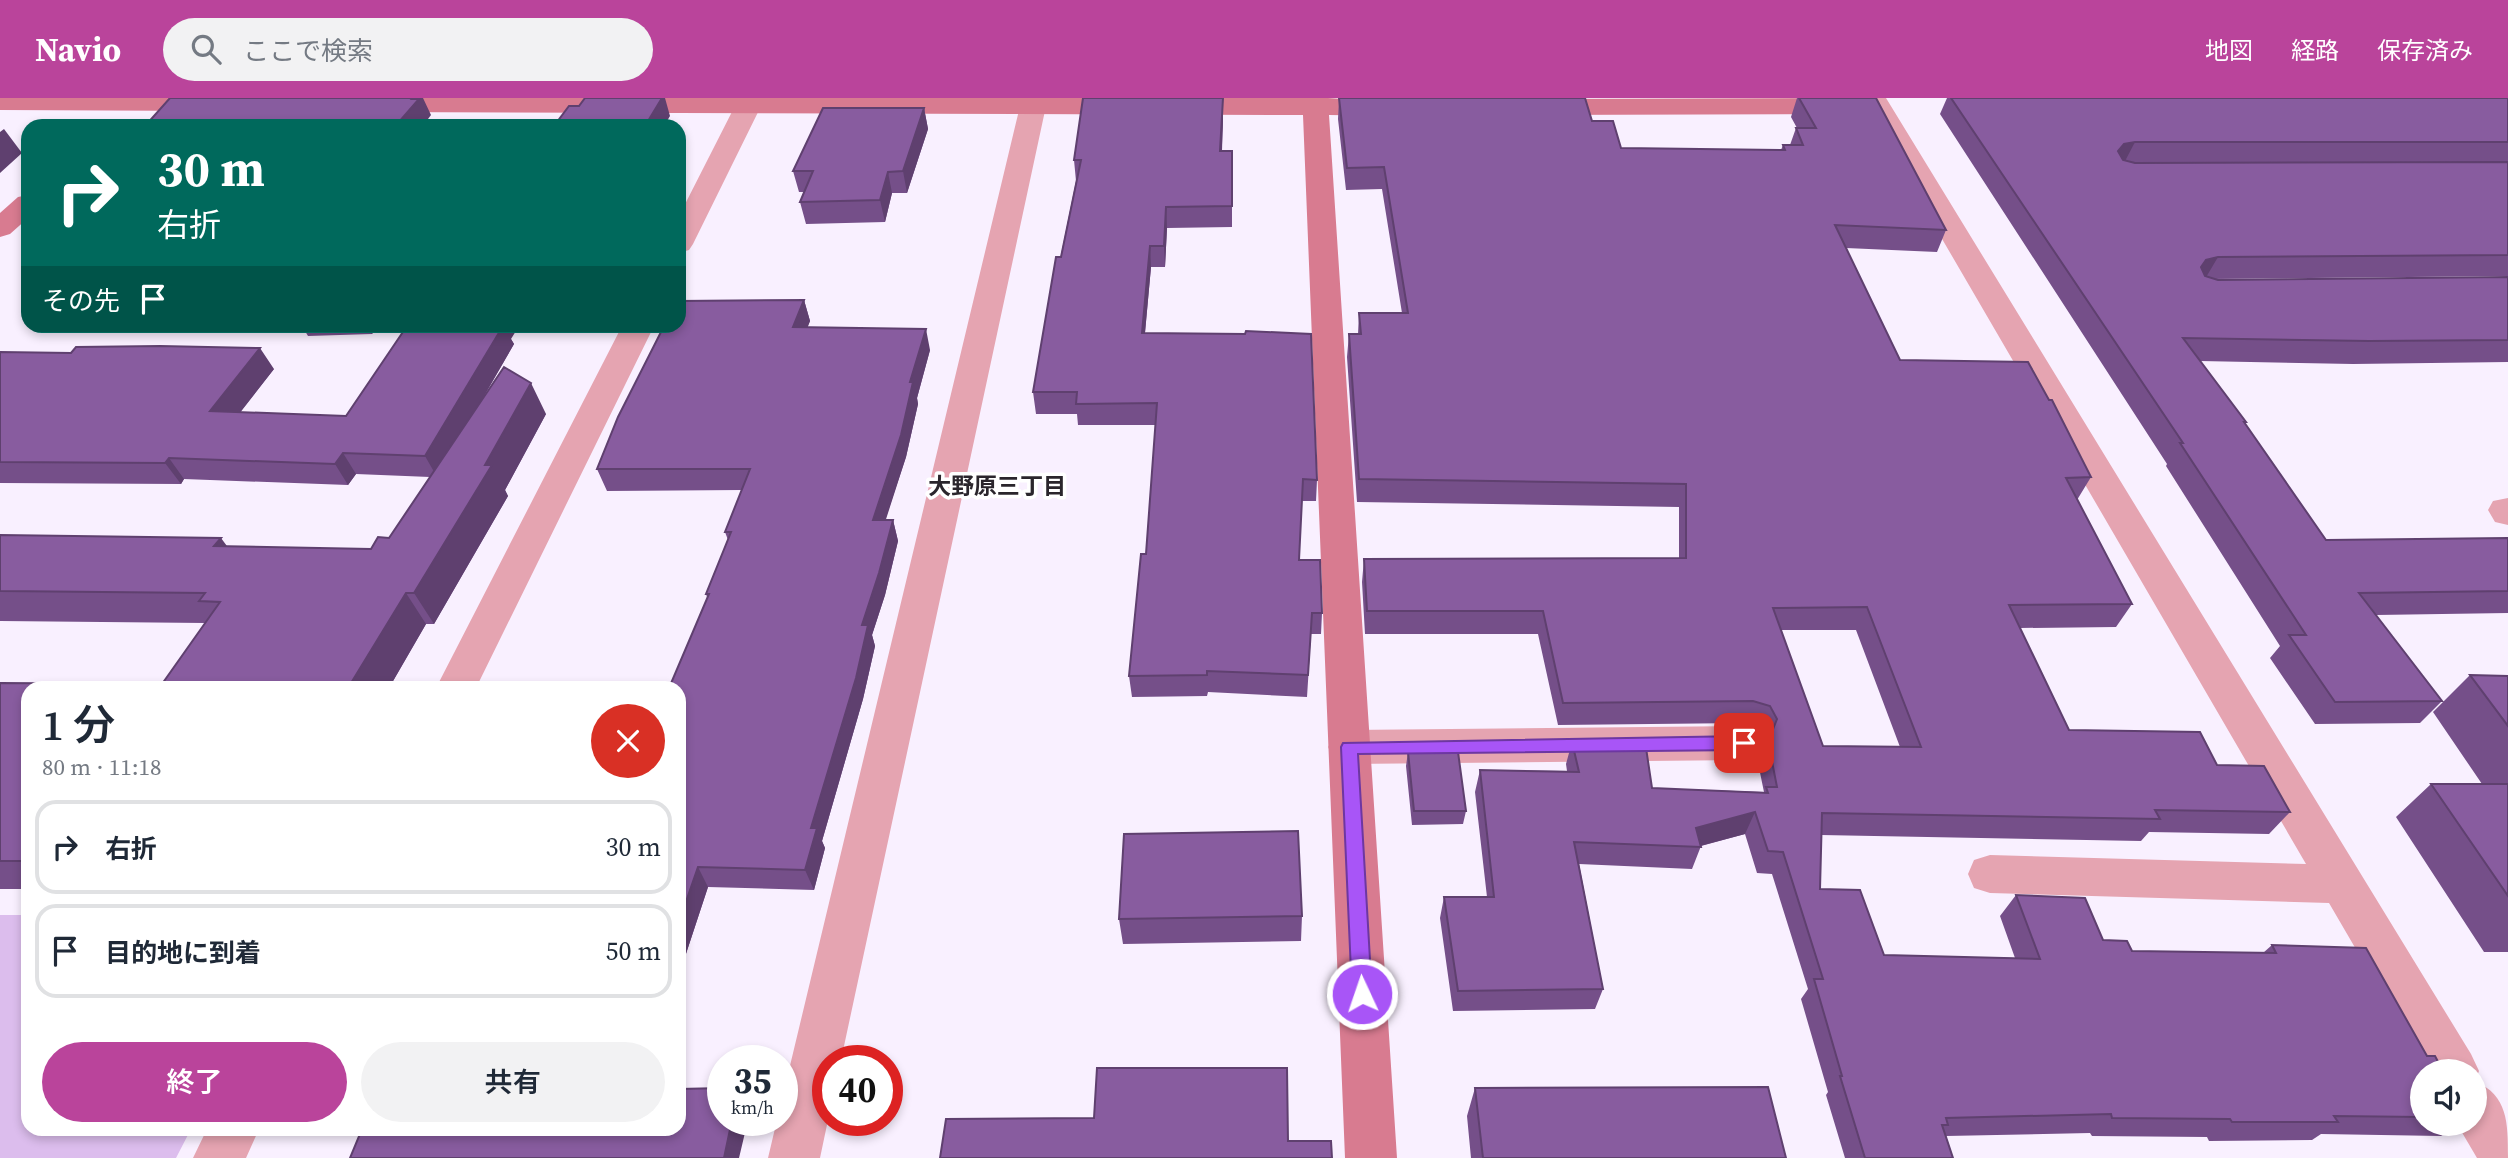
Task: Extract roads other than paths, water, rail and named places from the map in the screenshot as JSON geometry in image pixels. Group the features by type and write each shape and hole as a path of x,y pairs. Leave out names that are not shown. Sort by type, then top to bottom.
{"street":[{"path":"0,102 140,100 249,103"},
{"path":"120,119 140,100"},
{"path":"346,104 750,102 1033,106 1315,103 1412,108"},
{"path":"686,230 750,102"},
{"path":"1508,107 1875,102 2447,1059"},
{"path":"1315,103 1371,1158"},
{"path":"794,1158 1033,106"},
{"path":"0,228 21,209"},
{"path":"460,681 634,333"},
{"path":"1349,747 1744,743"},
{"path":"1990,874 2343,884"},
{"path":"2487,1127 2506,1158"},
{"path":"219,1158 230,1136"}],"district":[{"name":"大野原三丁目","path":"997,486"}]}
